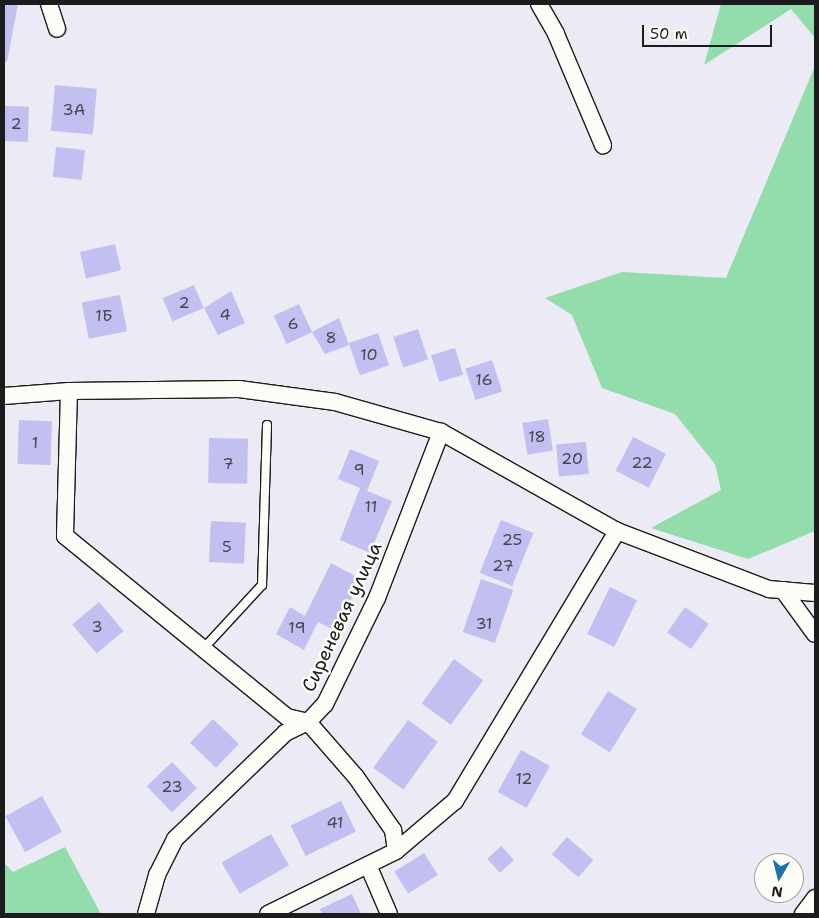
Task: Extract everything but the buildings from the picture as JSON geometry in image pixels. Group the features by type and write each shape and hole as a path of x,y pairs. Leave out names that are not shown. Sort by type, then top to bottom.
{"street":[{"path":"49,4 57,29"},
{"path":"539,4 556,34 603,145"},
{"path":"4,396 69,391 239,389 335,402 441,432 617,531 776,589 815,593"},
{"path":"69,391 65,536 287,716 308,722 356,777 393,830 396,851"},
{"name":"Сиреневая улица","path":"146,914 157,875 176,839 285,733 308,722 325,704 377,598 441,432"},
{"path":"268,914 396,851 455,800 617,531"},
{"path":"776,589 815,634"},
{"path":"368,865 389,914"},
{"path":"803,914 815,898"}],"lane":[{"path":"203,649 262,586 267,425"}],"green space":[{"path":"721,4 815,4 815,38 791,9 704,65"},
{"path":"815,66 815,531 748,559 651,528 721,490 715,464 675,414 602,388 572,315 545,298 622,272 726,278"},
{"path":"65,847 101,914 4,914 4,863 13,872"}]}
